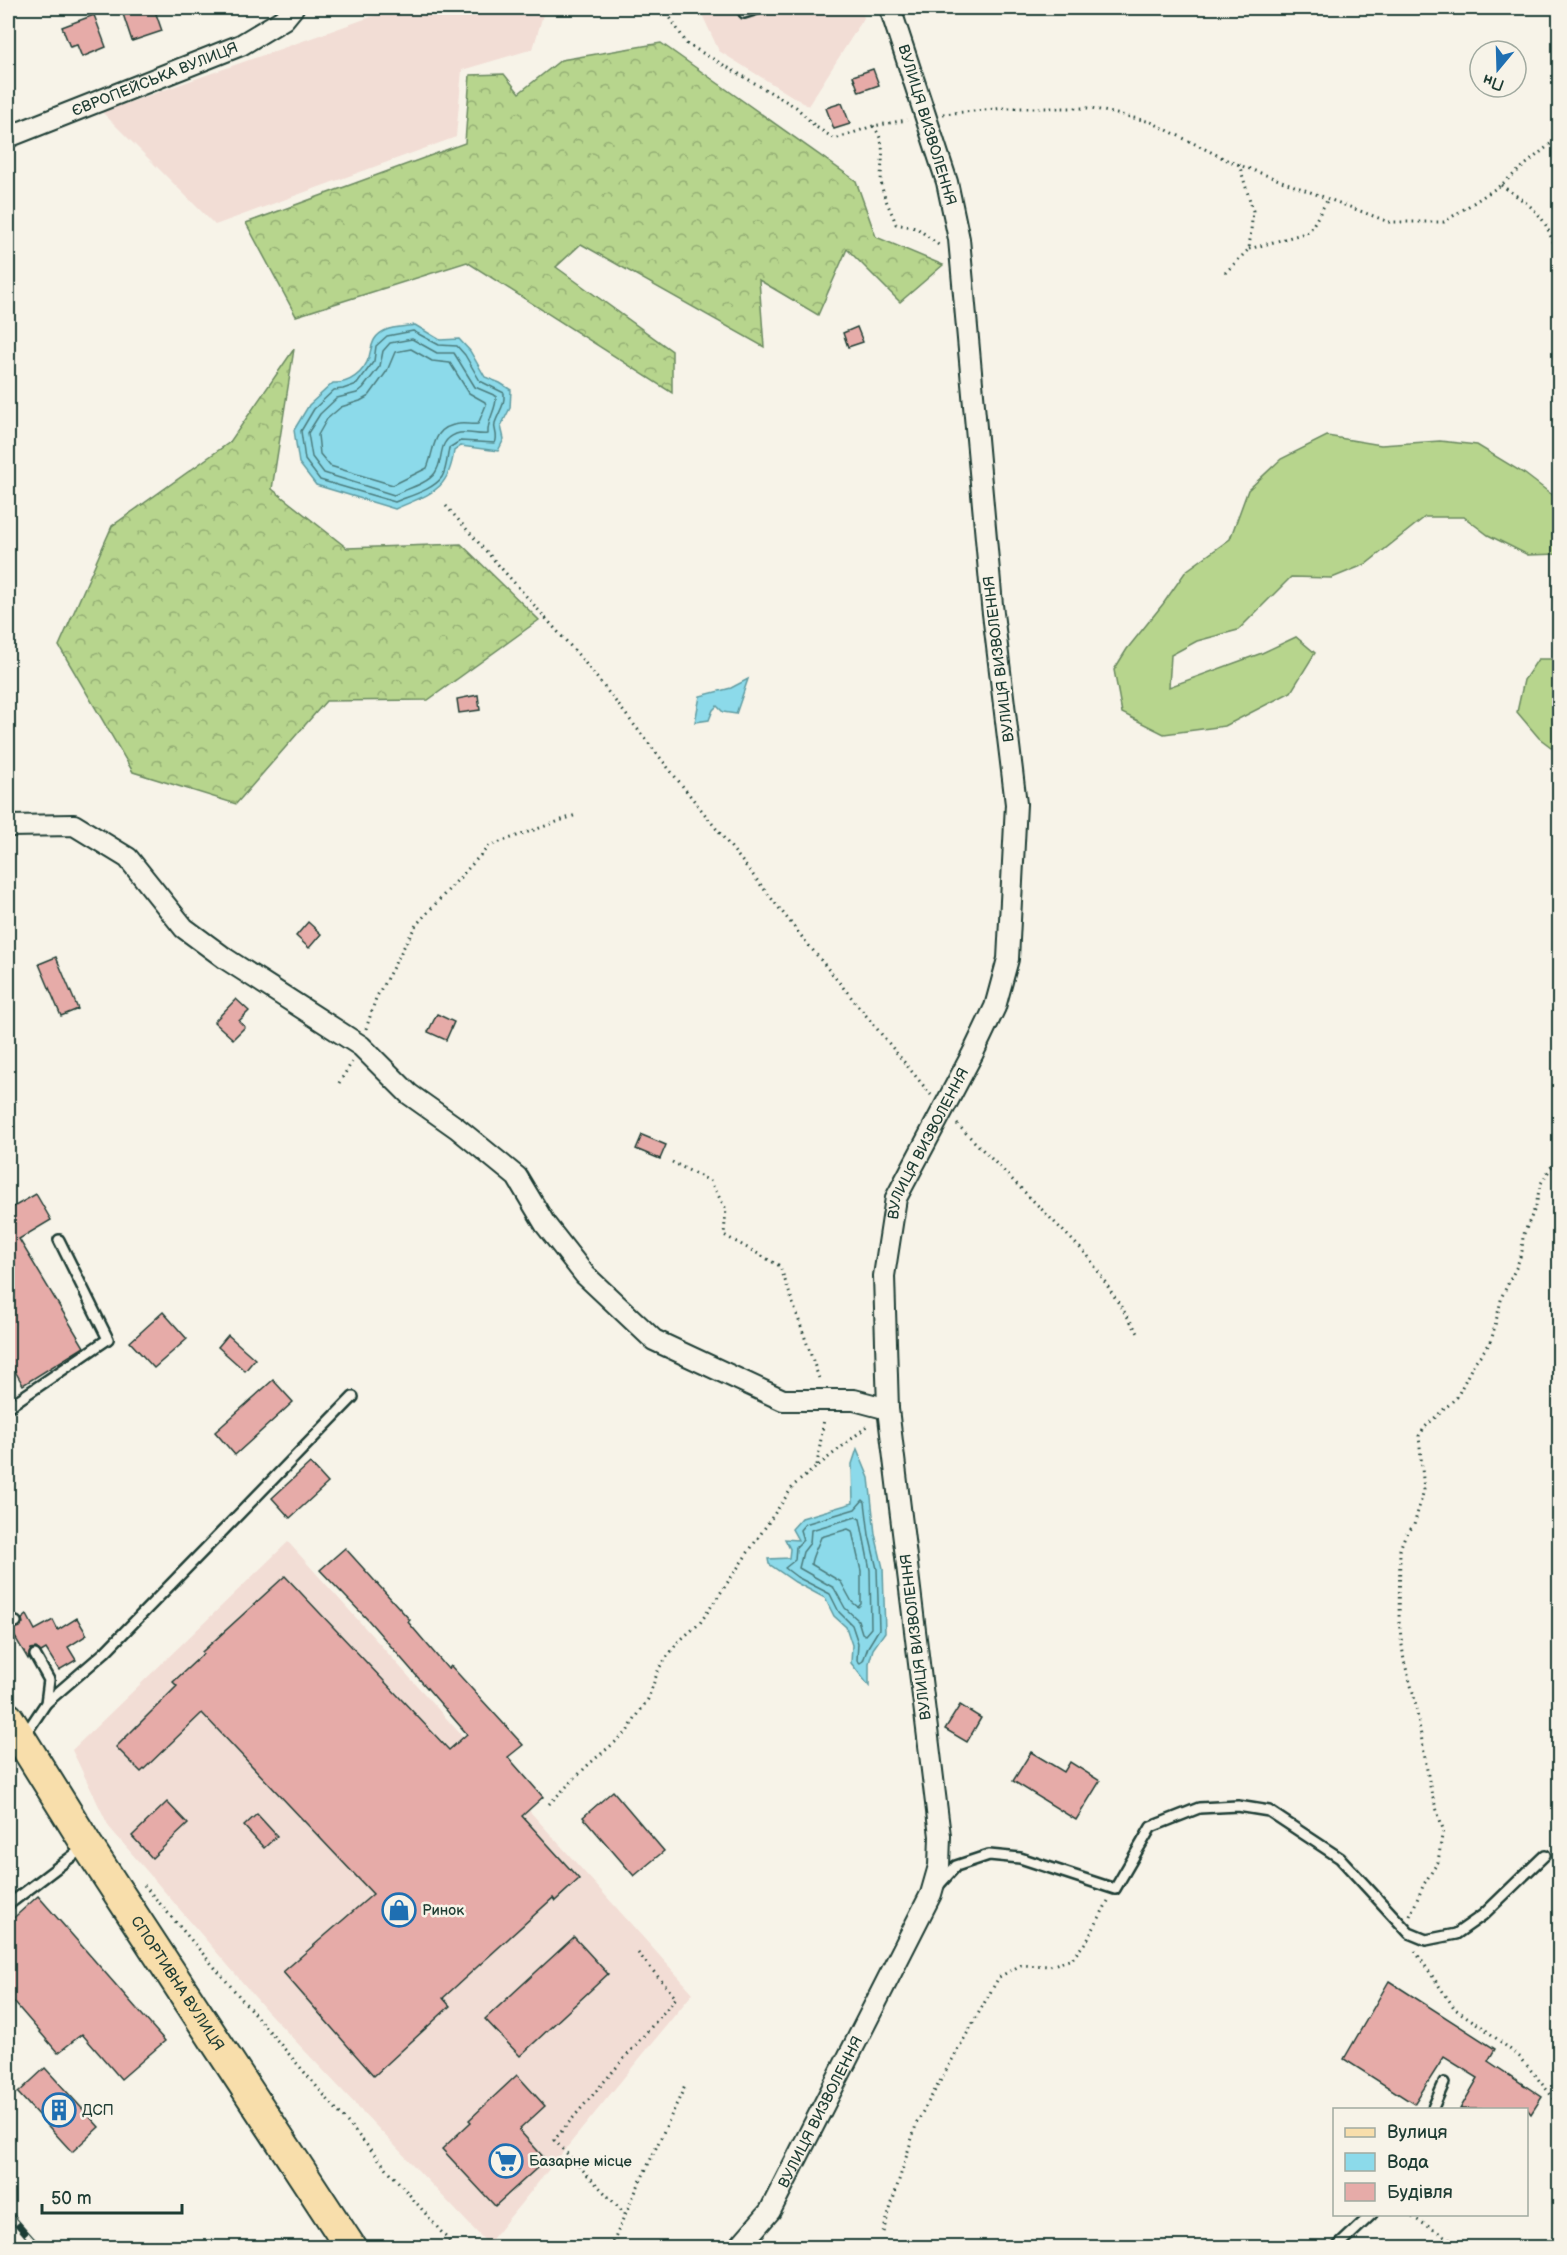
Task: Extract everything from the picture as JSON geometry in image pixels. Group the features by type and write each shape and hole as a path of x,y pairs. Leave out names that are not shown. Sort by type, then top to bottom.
{"main road":[{"name":"СПОРТИВНА ВУЛИЦЯ","path":"14,1730 351,2247"}],"street":[{"name":"ЄВРОПЕЙСЬКА ВУЛИЦЯ","path":"8,137 241,45 284,19 293,8"},
{"name":"ВУЛИЦЯ ВИЗВОЛЕННЯ","path":"738,2247 770,2211 931,1894 939,1866 940,1836 888,1409 884,1276 896,1198 995,1007 1008,958 1016,804 992,605 959,239 947,182 890,8"},
{"path":"8,826 74,825 128,858 184,928 226,959 361,1046 409,1094 457,1128 517,1177 545,1224 585,1275 654,1340 783,1400 854,1400 888,1409"}],"lane":[{"path":"744,13 760,8"},
{"path":"8,1407 108,1339 59,1240"},
{"path":"14,1730 105,1652 353,1397"},
{"path":"35,1655 49,1680 46,1703"},
{"path":"931,1894 956,1866 989,1855 1020,1858 1115,1889 1151,1827 1199,1808 1238,1806 1269,1811 1340,1858 1409,1933 1426,1940 1455,1934 1483,1915 1545,1855"},
{"path":"8,1905 87,1845"},
{"path":"1432,2108 1444,2082"},
{"path":"1336,2247 1370,2216"}],"path":[{"path":"664,8 687,44 796,107 816,127 835,139 873,126 925,116 1005,108 1091,108 1150,122 1239,164 1389,222 1444,222 1501,185 1560,136"},
{"path":"873,126 880,135 882,187 896,224 917,228 961,263"},
{"path":"1239,164 1253,211 1249,249"},
{"path":"1501,185 1531,205 1546,224 1554,245 1560,251"},
{"path":"1225,273 1249,249 1309,232 1328,199"},
{"path":"446,506 582,659 802,938 943,1110 1088,1256 1138,1333"},
{"path":"339,1083 361,1046 376,998 416,925 489,846 576,815"},
{"path":"1560,1153 1540,1185 1536,1206 1523,1236 1520,1258 1502,1296 1491,1342 1474,1363 1457,1397 1425,1427 1419,1436 1424,1490 1414,1525 1405,1536 1400,1549 1399,1621 1404,1661 1420,1726 1431,1792 1443,1829 1438,1862 1424,1884 1409,1920 1409,1933 1413,1947 1455,2009 1521,2058 1560,2106"},
{"path":"672,1162 710,1180 726,1209 724,1235 780,1266 826,1400 817,1465"},
{"path":"549,1804 589,1764 626,1733 648,1699 659,1668 678,1642 700,1623 794,1485 888,1409"},
{"path":"144,1885 455,2247"},
{"path":"883,2232 916,2122 999,1977 1021,1965 1050,1966 1072,1959 1088,1939 1115,1889"},
{"path":"625,2214 554,2140 676,1998 638,1953"},
{"path":"611,2247 686,2084"},
{"path":"1411,2216 1465,2247"}],"shaded area":[{"path":"396,8 545,8 533,49 462,70 456,137 215,225 102,112"},
{"path":"699,8 861,8 864,18 808,106 719,51"},
{"name":"Ринок","path":"288,1542 693,1993 488,2244 267,2011 109,1827 72,1750"}],"green space":[{"path":"661,43 856,181 876,237 943,265 900,302 847,249 818,315 759,280 764,347 581,244 556,267 672,351 672,393 467,262 296,316 246,223 465,143 470,75 504,74 519,93 561,60"},
{"path":"294,349 272,489 347,548 461,544 539,620 428,700 326,701 236,804 133,772 59,646 112,526 230,442"},
{"path":"1327,436 1381,445 1440,441 1477,445 1525,474 1559,500 1559,554 1528,555 1488,535 1464,517 1425,517 1366,564 1332,578 1291,577 1238,630 1197,641 1171,655 1169,687 1262,653 1296,637 1315,653 1291,692 1225,726 1164,734 1122,713 1114,670 1127,649 1186,571 1230,539 1248,490 1281,459"},
{"path":"1538,659 1559,659 1559,753 1539,738 1517,712 1524,680"}],"water":[{"path":"415,325 440,340 459,339 470,351 485,377 511,390 510,408 501,426 504,439 498,451 461,446 454,451 447,476 442,484 427,495 395,509 316,485 299,463 294,430 309,405 333,383 345,382 360,373 367,363 373,342 381,332"},
{"path":"748,679 736,714 723,712 717,706 709,720 695,722 700,696 731,688"},
{"path":"857,1449 869,1478 875,1534 883,1568 885,1632 873,1649 869,1663 869,1686 851,1663 852,1645 846,1627 834,1616 825,1598 795,1582 769,1564 768,1559 789,1558 790,1549 785,1539 798,1540 792,1529 802,1518 853,1503 852,1464"}],"building":[{"path":"121,8 154,8 162,31 132,41"},
{"path":"94,15 106,47 82,57 77,45 70,47 62,27"},
{"path":"873,69 879,85 859,92 853,76"},
{"path":"842,103 850,124 834,129 826,108"},
{"path":"857,327 863,342 848,347 843,333"},
{"path":"478,695 480,710 459,713 457,699"},
{"path":"308,922 321,934 309,948 296,936"},
{"path":"56,957 78,1009 61,1016 39,964"},
{"path":"236,999 249,1011 239,1021 245,1027 233,1039 214,1022"},
{"path":"437,1014 454,1022 446,1040 428,1032"},
{"path":"642,1135 666,1145 660,1159 636,1149"},
{"path":"36,1194 51,1220 19,1239 84,1347 23,1385 8,1359 8,1210"},
{"path":"163,1312 187,1339 154,1368 130,1342"},
{"path":"228,1335 255,1359 245,1371 218,1347"},
{"path":"273,1380 293,1402 235,1455 215,1432"},
{"path":"310,1463 328,1483 290,1518 272,1498"},
{"path":"345,1548 410,1620 408,1622 448,1669 451,1666 523,1745 508,1757 543,1797 522,1816 579,1879 555,1901 553,1898 443,1998 450,2006 374,2076 283,1972 373,1894 202,1713 141,1772 116,1747 177,1686 173,1682 203,1654 202,1652 285,1576 449,1750 467,1734 369,1621 320,1570"},
{"path":"27,1615 35,1630 53,1620 58,1630 77,1618 87,1635 68,1647 76,1660 59,1670 46,1649 41,1652 36,1648 31,1649 28,1659 9,1627 20,1627 23,1623 22,1619"},
{"path":"960,1705 981,1718 967,1742 945,1729"},
{"path":"1031,1752 1064,1772 1070,1762 1100,1781 1076,1820 1013,1781"},
{"path":"613,1791 664,1851 634,1876 583,1817"},
{"path":"167,1802 188,1824 152,1858 132,1836"},
{"path":"257,1814 277,1836 264,1848 244,1826"},
{"path":"38,1896 165,2041 121,2079 82,2034 58,2053 8,1995 8,1923"},
{"path":"574,1937 608,1974 520,2056 485,2019"},
{"path":"1389,1981 1495,2049 1488,2061 1542,2097 1531,2114 1528,2108 1461,2108 1478,2078 1444,2057 1414,2104 1344,2059"},
{"name":"ДСП","path":"45,2068 99,2127 72,2152 18,2093"},
{"path":"517,2075 545,2106 519,2130 546,2160 495,2206 442,2149"}],"railway":[{"path":"8,2213 39,2248"}],"place":[{"name":"Ринок","path":"399,1910"},
{"name":"ДСП","path":"59,2110"},
{"name":"Базарне місце","path":"506,2161"}]}
